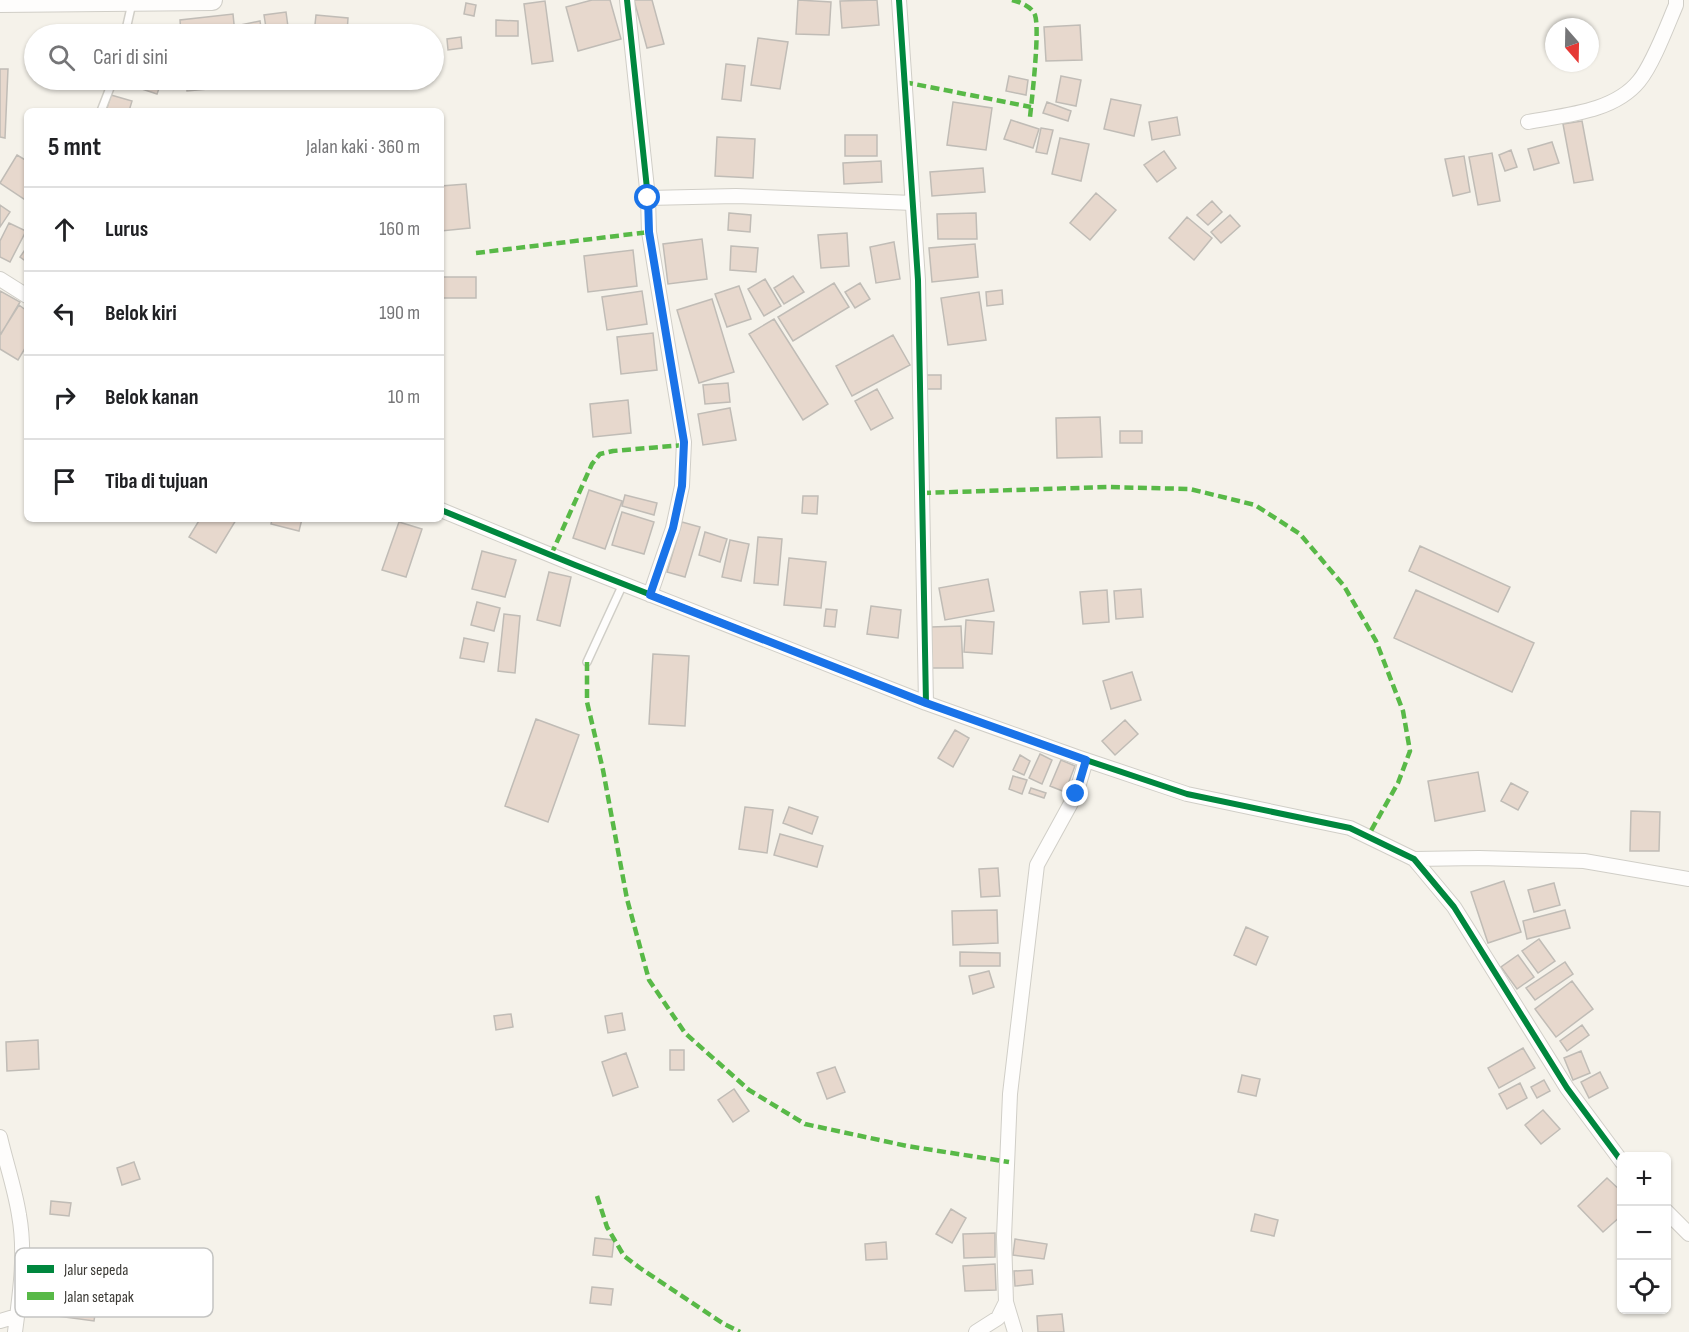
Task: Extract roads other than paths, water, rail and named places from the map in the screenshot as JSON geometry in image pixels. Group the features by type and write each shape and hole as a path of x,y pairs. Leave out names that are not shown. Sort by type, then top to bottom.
{"street":[{"path":"0,2 212,0"},
{"path":"627,0 648,198 649,232 684,442 682,486 673,528 650,595"},
{"path":"899,0 918,280 926,703"},
{"path":"1528,122 1595,109 1625,95 1640,80 1662,37 1676,0"},
{"path":"648,198 736,196 913,203"},
{"path":"0,279 24,294"},
{"path":"444,511 926,703 1187,794 1350,828 1414,859 1454,907 1567,1088 1617,1155"},
{"path":"1015,1332 1006,1302 1004,1237 1010,1094 1037,865 1076,794 1086,760"},
{"path":"1414,859 1584,861 1689,879"},
{"path":"0,1137 19,1214 21,1248"},
{"path":"1671,1216 1689,1234"},
{"path":"976,1332 998,1318 1006,1302"},
{"path":"0,1321 15,1317"},
{"path":"15,1332 17,1317"}],"lane":[{"path":"127,24 132,1"},
{"path":"102,108 108,90"},
{"path":"587,662 623,584"}]}
